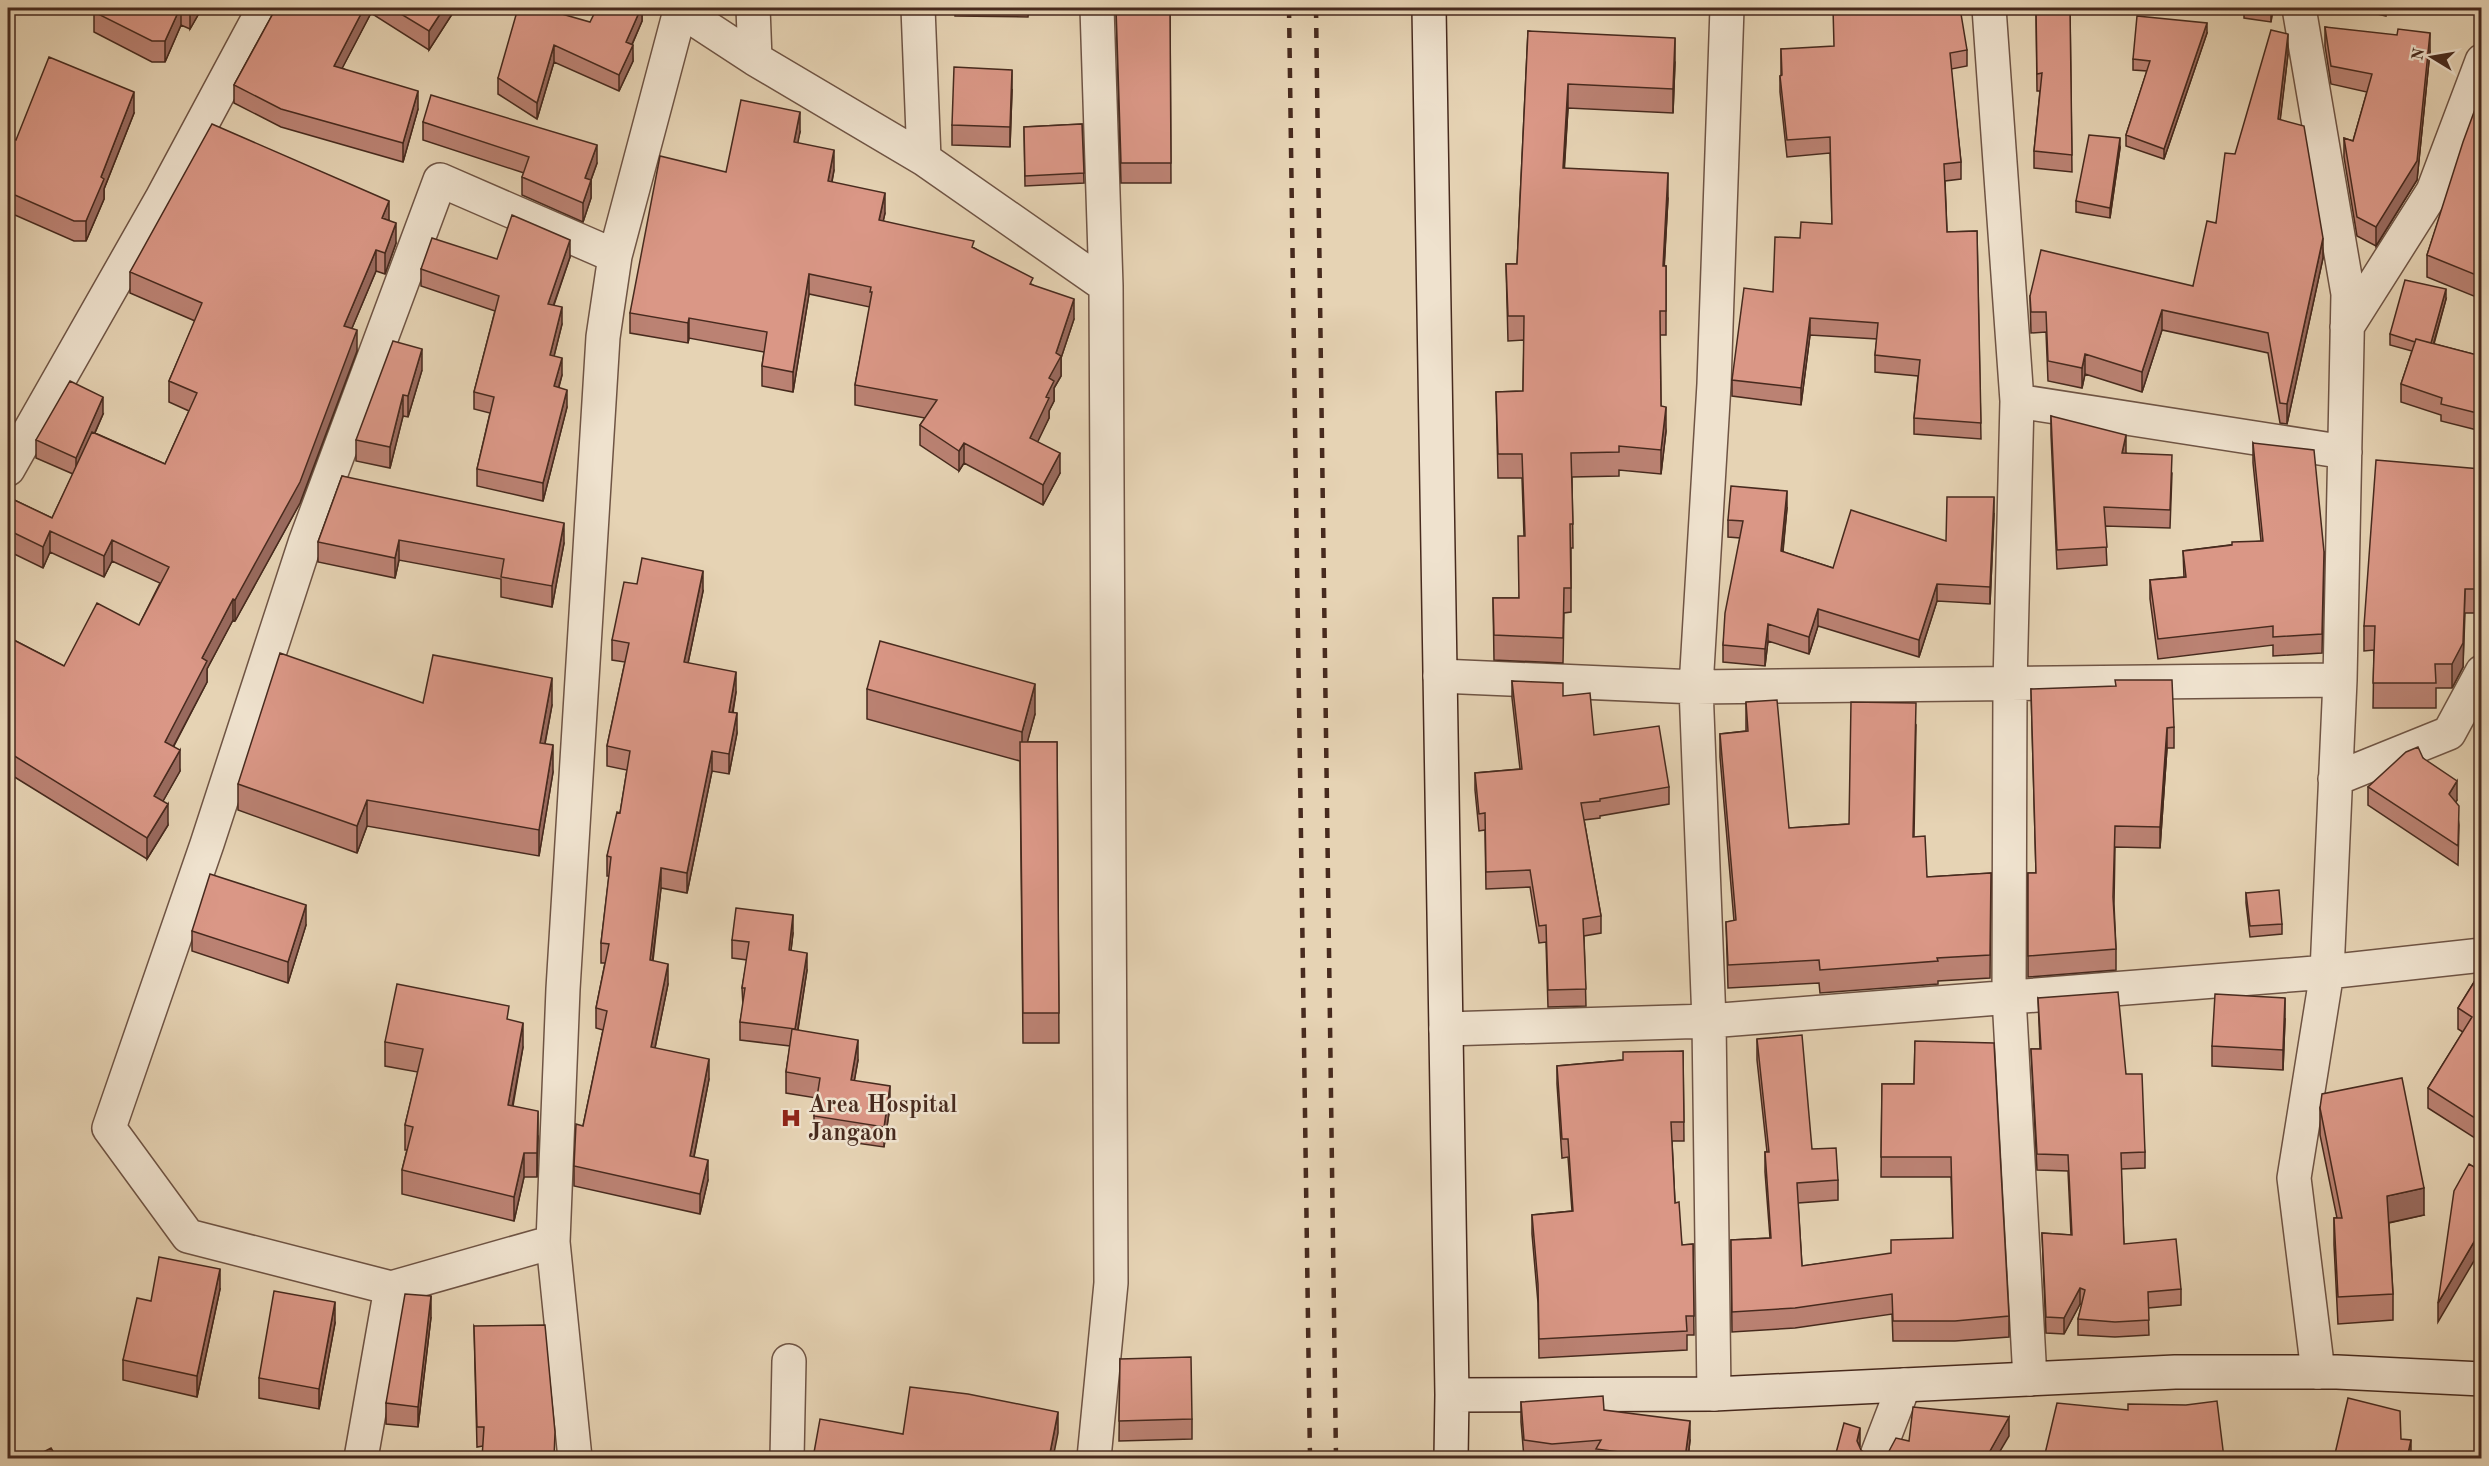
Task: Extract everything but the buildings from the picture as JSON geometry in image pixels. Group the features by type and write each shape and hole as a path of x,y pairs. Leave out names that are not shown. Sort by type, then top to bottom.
{"street":[{"path":"8,468 161,200 264,8"},
{"path":"753,8 755,59"},
{"path":"918,8 924,159"},
{"path":"1094,1458 1111,1283 1106,286 1097,8"},
{"path":"1429,8 1452,1395 1451,1458"},
{"path":"1714,1394 1709,1021 1696,687 1714,384 1727,8"},
{"path":"1989,8 2017,401 2010,684 2009,997 2030,1378"},
{"path":"2299,8 2348,294 2340,680 2326,972 2294,1178 2319,1372"},
{"path":"575,1458 553,1242 563,989 603,337 615,256 679,9 755,59 924,159 1106,286"},
{"path":"2347,327 2433,191 2481,62"},
{"path":"553,1242 391,1288 188,1236 109,1128 207,844 329,474 440,180 615,256"},
{"path":"2017,401 2345,452"},
{"path":"329,474 363,482"},
{"path":"557,522 591,530"},
{"path":"2335,779 2449,733 2481,672"},
{"path":"1440,676 1696,687 2340,680"},
{"path":"1446,1029 1709,1021 2326,972 2481,955"},
{"path":"361,1458 391,1288"},
{"path":"788,1458 789,1361"},
{"path":"1452,1395 1714,1394 2175,1372 2319,1372 2481,1378"},
{"path":"1876,1458 1904,1385"}],"railway":[{"path":"1289,8 1310,1458"},
{"path":"1316,8 1336,1458"}],"place":[{"name":"Area Hospital Jangaon","path":"791,1118"}]}
